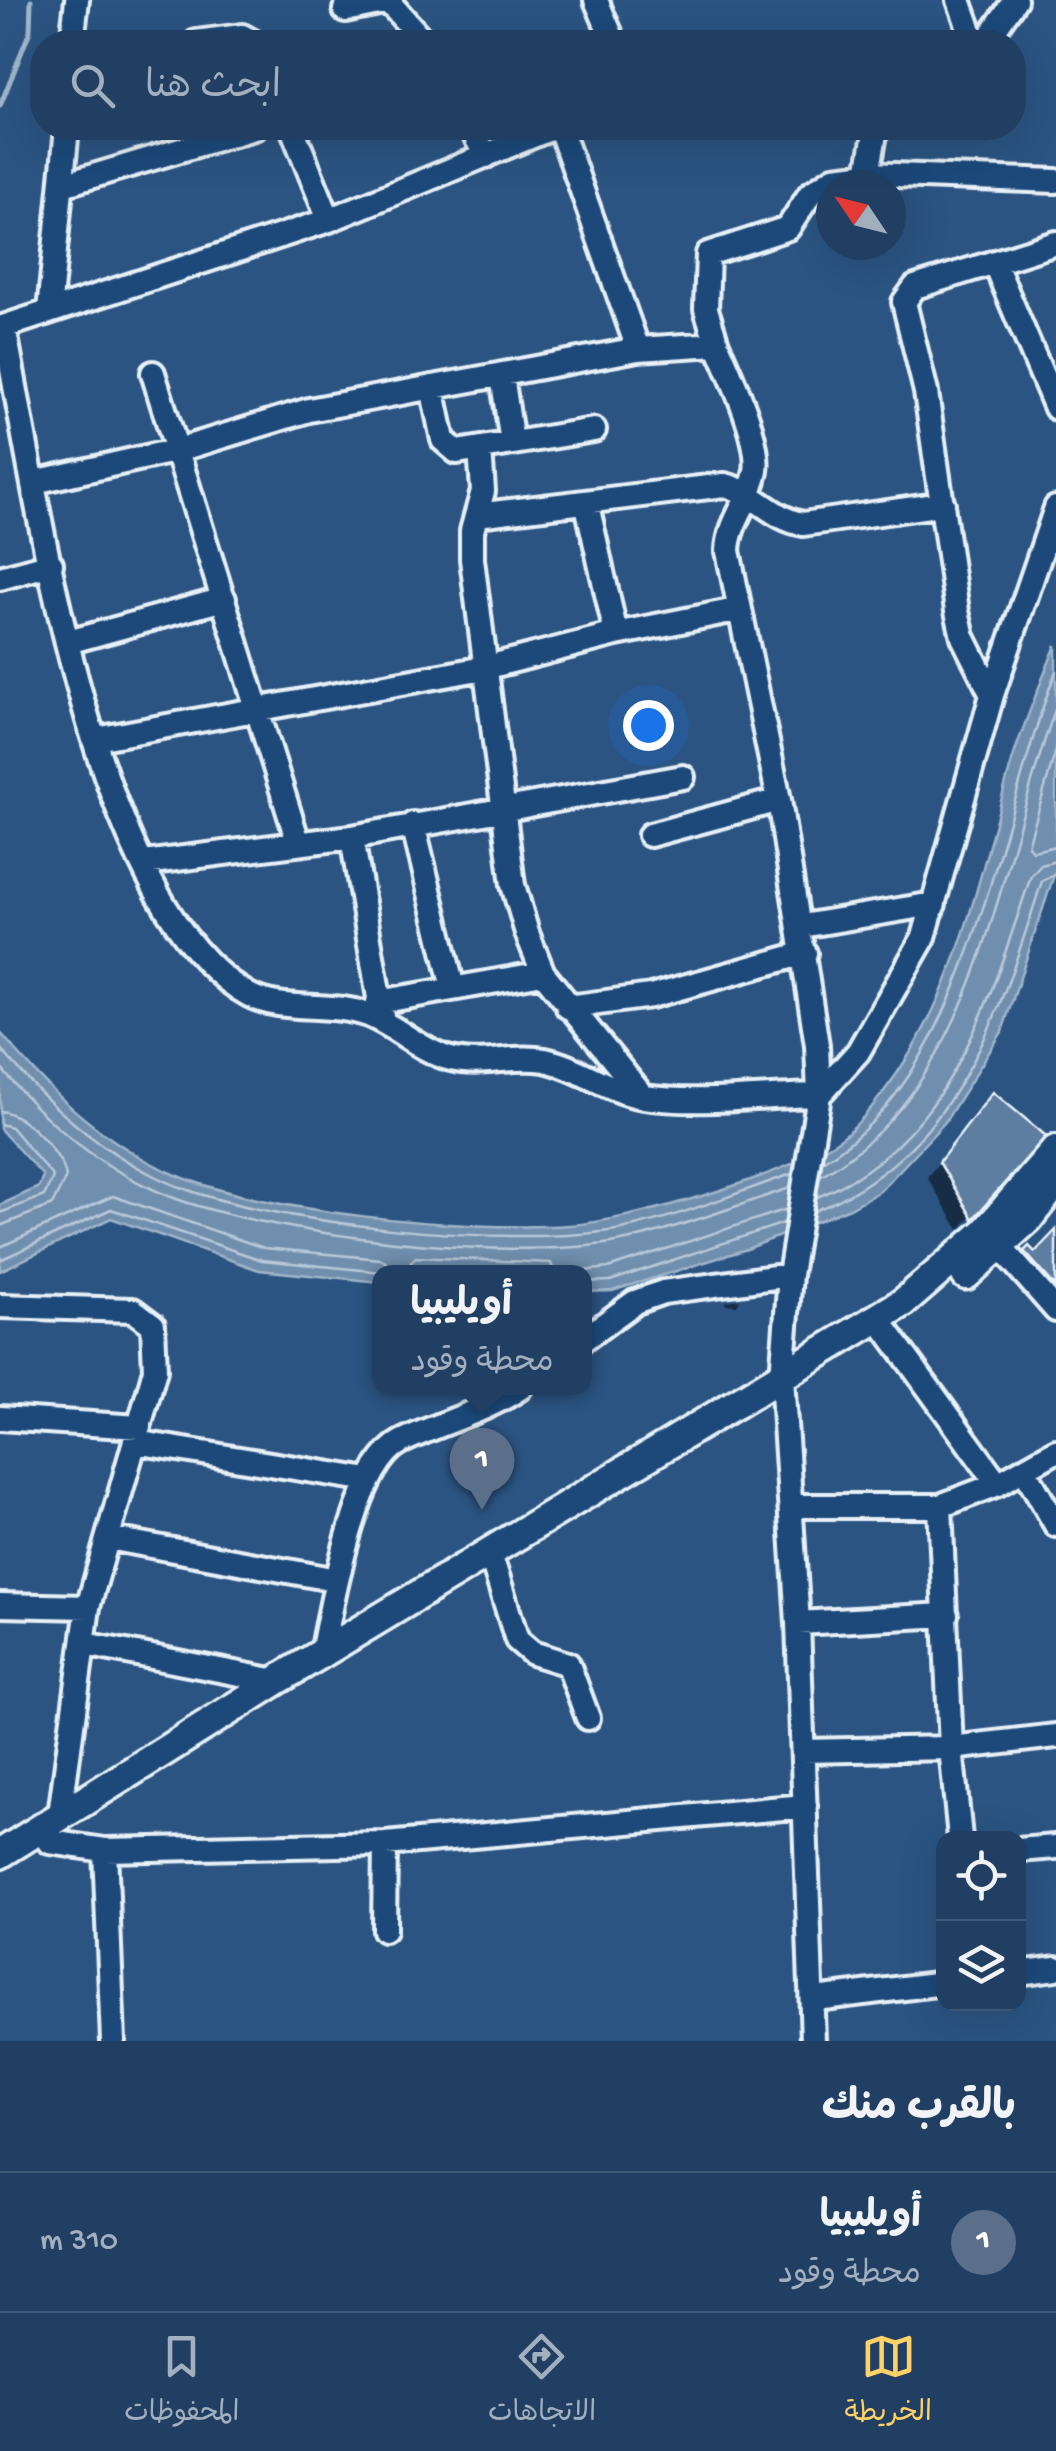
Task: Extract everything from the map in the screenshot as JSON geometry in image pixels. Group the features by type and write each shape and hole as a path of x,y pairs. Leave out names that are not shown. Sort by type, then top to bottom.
{"main road":[{"path":"0,1854 55,1828 495,1569 783,1386 993,1239 1056,1150"},
{"path":"0,1873 55,1828 276,1681 783,1386 888,1330 1056,1183"}],"street":[{"path":"73,30 77,0"},
{"path":"346,10 388,0 414,30"},
{"path":"596,0 609,30"},
{"path":"960,0 970,30"},
{"path":"994,30 1015,0"},
{"path":"48,312 66,140"},
{"path":"63,185 214,140"},
{"path":"297,140 329,220"},
{"path":"477,140 486,156"},
{"path":"524,140 329,220 2,327 68,642 96,739 120,810 186,939 249,995 282,1004 380,1012 453,988 543,973"},
{"path":"564,140 638,349"},
{"path":"869,170 874,140"},
{"path":"906,175 1056,181"},
{"path":"813,2041 815,1999 798,1623 783,1386 790,1275 818,1095 802,926 779,800 736,610 728,536 756,460 706,309 708,254 788,228 816,190"},
{"path":"992,695 963,637 926,392 904,302 915,287 1056,243"},
{"path":"994,262 1056,408"},
{"path":"34,482 178,450 309,410 638,349 718,344"},
{"path":"153,373 298,842"},
{"path":"502,374 512,443"},
{"path":"432,388 442,440 450,450 594,430"},
{"path":"480,448 482,492 472,559 513,885 543,973 643,1097"},
{"path":"476,515 724,485 747,492 784,521 803,524 943,504"},
{"path":"587,504 616,634"},
{"path":"352,837 380,1012 416,1045 448,1058 478,1064 544,1060 643,1097 818,1095 858,1052 911,966 934,904 992,695 1056,508"},
{"path":"0,578 52,564"},
{"path":"68,642 224,599"},
{"path":"96,739 484,668 616,634 736,610"},
{"path":"144,863 352,837 683,777"},
{"path":"650,835 779,800"},
{"path":"413,824 453,988"},
{"path":"802,926 934,904"},
{"path":"568,1006 652,996 805,953"},
{"path":"993,1239 1056,1310"},
{"path":"592,1332 635,1302 663,1292 790,1275"},
{"path":"0,1306 132,1310 146,1316 153,1325 154,1370 88,1607 55,1828 104,1850 385,1844 805,1806"},
{"path":"888,1330 998,1484"},
{"path":"322,1654 337,1580 369,1480 385,1453 399,1442 509,1395"},
{"path":"0,1418 137,1434 369,1480"},
{"path":"791,1506 940,1506 998,1484 1056,1450"},
{"path":"1024,1469 1056,1525"},
{"path":"940,1506 950,1748 959,1831"},
{"path":"108,1538 337,1580"},
{"path":"495,1569 517,1640 532,1653 568,1664 588,1718"},
{"path":"0,1604 88,1607"},
{"path":"798,1623 946,1615"},
{"path":"84,1644 276,1681"},
{"path":"803,1751 950,1748 1056,1736"},
{"path":"384,1930 385,1844"},
{"path":"1026,1850 1056,1848"},
{"path":"104,1850 113,2041"},
{"path":"1026,1972 1056,1968"},
{"path":"815,1999 936,1985"}],"water":[{"path":"1056,645 1056,869 1002,1032 945,1122 880,1191 850,1208 747,1249 612,1291 592,1292 592,1265 372,1265 372,1281 259,1270 111,1218 0,1271 0,1205 39,1187 43,1176 0,1129 0,1032 75,1111 142,1158 206,1186 307,1208 422,1222 569,1225 667,1206 744,1182 811,1155 835,1142 866,1114 908,1056 930,1016 964,933 1028,715"}],"building":[{"path":"993,1092 1046,1136 973,1219 939,1162"},
{"path":"1056,1230 1056,1287 1024,1251 1029,1246 1035,1252"}],"waterway":[{"path":"30,30 31,0"},
{"path":"0,106 30,31"}],"place":[{"name":"أويليبيا","path":"482,1510"}]}
